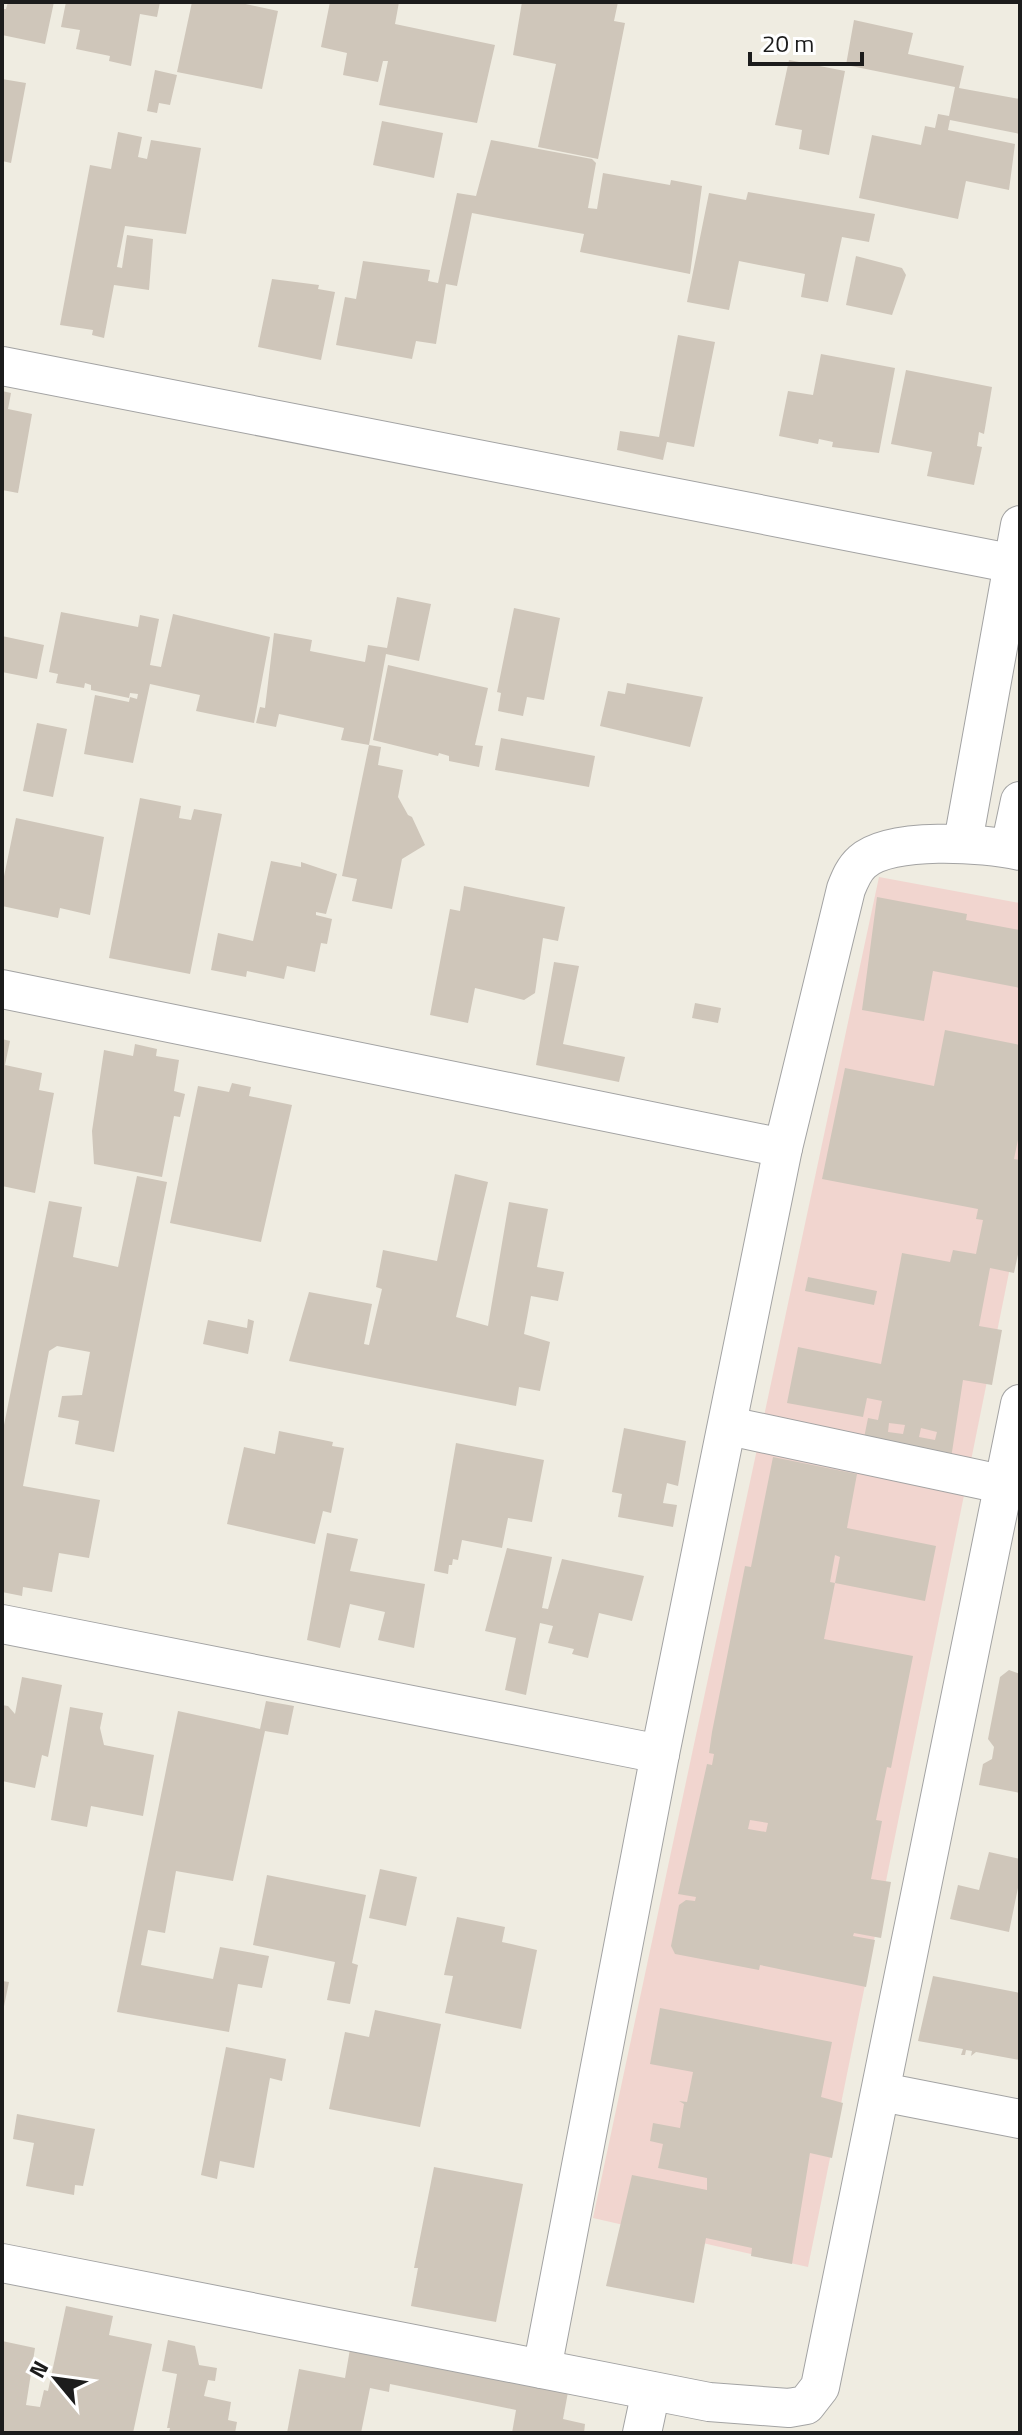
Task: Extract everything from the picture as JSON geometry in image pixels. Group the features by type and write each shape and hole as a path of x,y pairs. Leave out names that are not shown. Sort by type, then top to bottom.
{"street":[{"path":"2,366 1016,564"},
{"path":"963,842 1016,564 1020,525"},
{"path":"542,2369 660,1754 783,1148 852,874 861,862 882,850 963,842 1015,850 1020,801"},
{"path":"2,989 783,1148"},
{"path":"2,2263 651,2391 706,2418 806,2405 820,2387 1012,1487 1020,1404"},
{"path":"729,1426 1012,1487"},
{"path":"2,1624 660,1754"},
{"path":"882,2092 1020,2119"},
{"path":"642,2433 651,2391"}],"shaded area":[{"path":"879,877 1020,903 1020,1218 808,2267 593,2218"}],"building":[{"path":"8,2 54,2 45,44 2,35 2,9 6,9"},
{"path":"66,2 160,2 157,17 140,14 131,66 109,61 110,56 76,49 80,30 61,27"},
{"path":"192,2 236,2 278,11 262,89 177,72"},
{"path":"330,2 399,2 395,24 495,45 477,123 379,105 388,61 383,61 378,82 343,75 347,53 321,47"},
{"path":"522,2 618,2 614,21 625,23 598,159 538,147 556,64 513,55"},
{"path":"854,20 913,33 908,54 964,66 959,88 1020,99 1020,134 950,120 948,130 1015,144 1009,190 966,181 958,219 859,198 872,135 921,145 925,126 935,128 938,114 949,116 955,87 846,65"},
{"path":"789,60 845,71 829,155 799,149 802,130 775,125"},
{"path":"155,70 177,75 170,105 159,103 157,113 147,111"},
{"path":"2,79 26,83 11,163 2,161"},
{"path":"382,121 443,133 434,178 373,165"},
{"path":"118,132 142,137 138,157 147,159 151,140 201,148 186,234 125,226 117,267 122,268 127,235 153,239 149,290 114,285 104,338 92,335 93,330 60,325 90,165 111,169"},
{"path":"491,140 592,159 596,163 588,208 597,209 603,173 670,185 671,180 702,186 690,274 580,252 584,234 472,213 457,286 446,284 436,344 416,341 412,359 336,345 345,297 356,299 363,261 430,270 428,281 438,283 457,193 476,196"},
{"path":"748,192 875,214 869,242 842,237 828,302 801,297 805,274 739,261 729,310 687,302 709,193 746,200"},
{"path":"856,256 902,268 906,275 892,315 846,305"},
{"path":"272,279 319,285 318,289 335,292 321,360 258,347"},
{"path":"678,335 715,342 694,447 667,442 663,460 617,450 620,431 659,437"},
{"path":"821,354 895,368 879,453 832,447 833,442 819,439 818,444 779,436 788,391 813,395"},
{"path":"906,370 992,387 984,434 979,432 977,446 982,447 974,485 927,476 932,452 891,444"},
{"path":"2,391 11,393 8,409 32,414 18,493 2,490"},
{"path":"397,597 431,604 419,661 386,654 369,745 341,740 344,728 279,714 276,727 256,723 260,707 265,708 274,633 312,640 310,651 365,662 368,645 387,648"},
{"path":"514,608 560,618 544,700 527,697 523,716 498,711 501,693 497,692"},
{"path":"61,612 138,627 140,615 159,619 150,665 161,667 173,614 270,637 254,723 196,711 200,695 150,684 133,763 84,754 95,695 129,702 130,697 137,699 138,694 130,693 129,698 91,690 91,685 85,683 84,688 56,683 58,674 49,672"},
{"path":"2,636 44,645 37,679 2,672"},
{"path":"388,665 488,688 475,745 483,746 479,767 449,761 449,756 439,753 438,756 373,740"},
{"path":"627,683 703,697 690,747 600,726 608,691 625,694"},
{"path":"37,723 67,729 53,797 23,791"},
{"path":"501,738 595,756 589,787 495,770"},
{"path":"369,745 381,747 378,765 403,770 398,797 425,845 402,859 392,909 352,901 357,879 342,876"},
{"path":"140,798 181,806 179,818 191,820 194,809 222,814 190,974 109,958"},
{"path":"16,818 104,837 90,915 60,908 58,918 2,906 2,886"},
{"path":"271,861 301,867 301,862 337,874 326,914 316,912 316,915 332,919 327,944 321,943 315,972 287,966 284,979 247,971 246,977 211,970 218,933 253,941"},
{"path":"464,886 565,907 558,941 543,938 535,993 524,1000 475,988 468,1023 430,1015 450,909 460,911"},
{"path":"877,897 967,914 966,920 1020,930 1020,988 933,971 924,1021 862,1010"},
{"path":"554,962 579,966 563,1044 625,1057 619,1082 536,1065"},
{"path":"695,1003 721,1008 718,1023 692,1018"},
{"path":"945,1030 1020,1045 1020,1130 1014,1159 1020,1160 1020,1245 1014,1273 990,1268 979,1326 1002,1330 992,1385 963,1380 946,1491 857,1473 868,1418 878,1420 882,1401 867,1398 863,1417 787,1403 798,1347 881,1364 902,1253 950,1262 953,1250 976,1254 983,1220 976,1219 978,1209 822,1179 845,1068 934,1086","holes":["889,1423 905,1425 903,1434 888,1432","921,1428 937,1432 935,1440 919,1437"]},
{"path":"2,1039 10,1041 5,1065 42,1073 39,1090 54,1093 35,1193 2,1186"},
{"path":"135,1044 157,1049 156,1056 179,1060 174,1091 185,1094 180,1117 174,1116 162,1177 94,1164 92,1131 104,1050 133,1056"},
{"path":"232,1083 251,1087 249,1096 292,1105 261,1242 170,1223 198,1086 229,1092"},
{"path":"455,1174 488,1182 456,1317 488,1326 509,1202 548,1209 537,1267 564,1272 558,1301 531,1296 524,1334 550,1342 540,1391 519,1387 516,1406 289,1361 309,1292 372,1304 364,1344 369,1345 382,1289 376,1287 383,1250 437,1261"},
{"path":"137,1176 167,1182 114,1452 75,1444 79,1421 58,1417 62,1396 82,1395 90,1352 57,1346 49,1351 23,1486 100,1500 89,1558 59,1553 52,1592 23,1587 22,1596 2,1592 2,1435 49,1201 82,1207 73,1257 118,1267"},
{"path":"808,1277 877,1291 874,1305 805,1291"},
{"path":"248,1319 254,1321 248,1354 203,1344 208,1320 247,1328"},
{"path":"624,1428 686,1441 678,1486 667,1483 663,1503 677,1505 673,1527 618,1517 622,1494 612,1492"},
{"path":"279,1431 333,1442 332,1446 344,1448 331,1513 323,1511 315,1544 227,1524 244,1447 275,1454"},
{"path":"456,1443 544,1460 532,1522 508,1518 502,1548 462,1540 458,1560 453,1559 448,1574 434,1571"},
{"path":"773,1457 857,1474 847,1528 936,1546 925,1601 835,1583 824,1639 913,1656 891,1768 887,1767 876,1820 882,1821 871,1879 891,1882 881,1938 854,1933 853,1936 875,1940 866,1987 760,1965 759,1970 675,1954 671,1946 679,1905 686,1900 695,1901 696,1897 678,1894 707,1764 712,1765 714,1754 709,1753 712,1732 745,1566 751,1567","holes":["835,1555 840,1557 835,1583 830,1582","750,1820 768,1823 766,1832 748,1829"]},
{"path":"327,1533 358,1539 350,1571 425,1584 414,1648 378,1640 385,1612 350,1604 340,1648 307,1640"},
{"path":"507,1548 552,1557 542,1608 548,1609 562,1559 644,1576 632,1621 599,1613 588,1658 572,1654 574,1649 548,1643 553,1626 540,1623 526,1695 505,1690 516,1638 485,1631"},
{"path":"1009,1670 1020,1674 1020,1793 979,1785 983,1764 992,1759 994,1747 988,1739 1000,1677"},
{"path":"22,1677 62,1685 48,1757 42,1755 35,1788 2,1781 2,1705 8,1706 15,1714"},
{"path":"266,1701 294,1706 288,1735 265,1731 233,1881 176,1871 165,1933 148,1930 141,1965 213,1979 220,1947 269,1956 262,1988 238,1984 229,2032 117,2012 178,1711 260,1729"},
{"path":"70,1707 103,1713 100,1728 104,1745 154,1755 143,1816 91,1806 87,1827 51,1820"},
{"path":"989,1852 1020,1859 1020,1878 1009,1932 950,1919 958,1885 979,1890"},
{"path":"380,1869 417,1877 406,1926 369,1918"},
{"path":"267,1875 366,1895 352,1963 358,1965 350,2004 327,2000 335,1962 253,1945"},
{"path":"457,1917 505,1927 502,1942 537,1950 521,2029 445,2013 453,1976 444,1975"},
{"path":"933,1976 1020,1993 1020,2060 976,2052 971,2056 972,2051 966,2050 965,2055 961,2055 963,2049 918,2041"},
{"path":"2,1981 9,1982 3,2011 2,2010"},
{"path":"660,2008 832,2042 821,2097 843,2103 832,2158 810,2153 792,2264 751,2256 752,2248 706,2238 694,2303 606,2286 632,2175 707,2190 707,2178 658,2168 663,2144 650,2141 653,2123 680,2128 684,2104 679,2101 687,2102 693,2072 650,2064"},
{"path":"375,2010 441,2024 420,2127 329,2109 345,2032 369,2037"},
{"path":"226,2047 286,2059 282,2081 270,2078 254,2168 220,2161 217,2179 201,2175"},
{"path":"17,2114 95,2129 83,2186 75,2185 74,2195 26,2186 34,2143 13,2139"},
{"path":"434,2167 523,2184 496,2322 411,2306 418,2268 414,2268"},
{"path":"66,2306 113,2316 109,2335 152,2344 133,2433 2,2433 2,2341 35,2348 26,2405 40,2407 44,2390 48,2391"},
{"path":"168,2340 195,2346 199,2365 217,2368 215,2381 208,2380 204,2396 231,2402 228,2420 237,2422 235,2433 169,2433 170,2428 167,2428 177,2374 162,2371"},
{"path":"350,2349 568,2392 563,2419 585,2424 584,2433 512,2433 516,2410 390,2384 389,2392 370,2388 361,2433 287,2433 299,2369 345,2378"}]}
